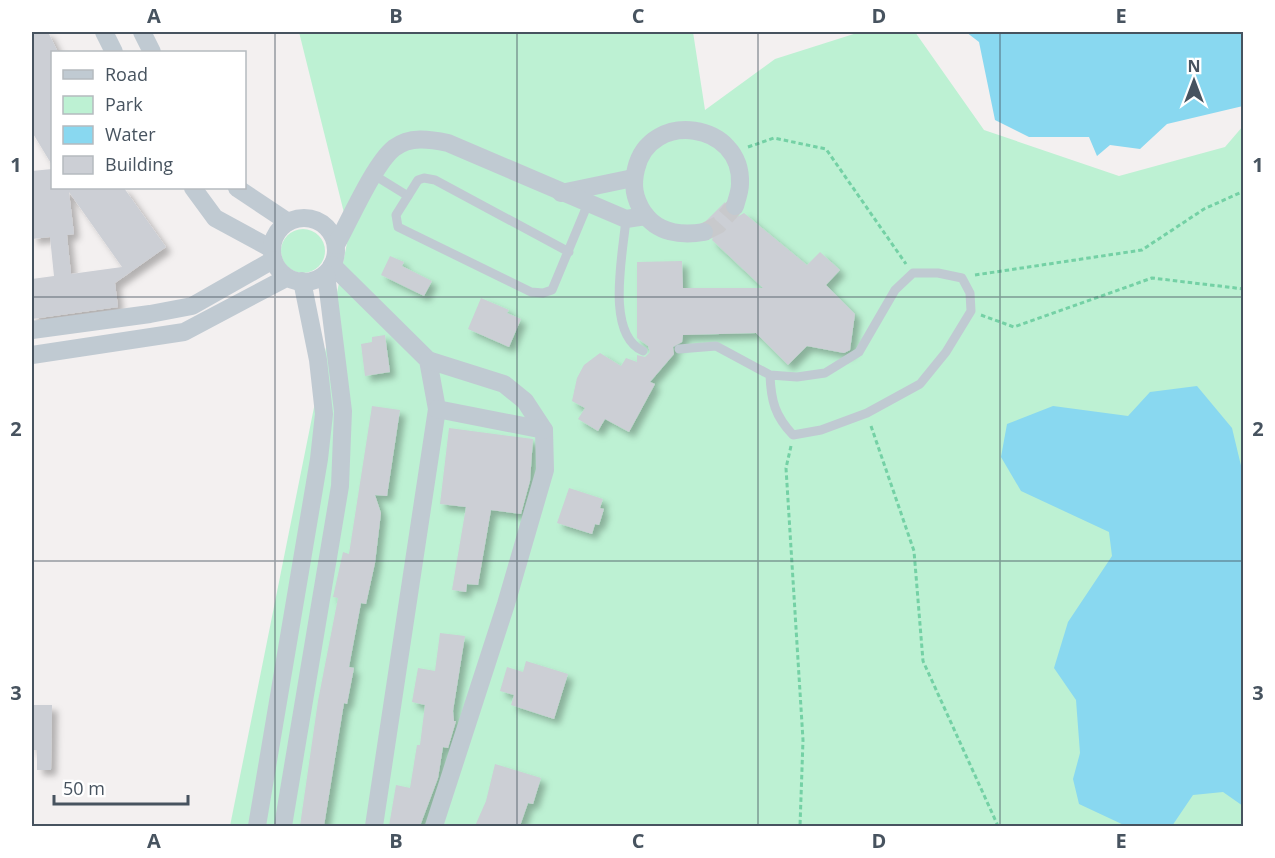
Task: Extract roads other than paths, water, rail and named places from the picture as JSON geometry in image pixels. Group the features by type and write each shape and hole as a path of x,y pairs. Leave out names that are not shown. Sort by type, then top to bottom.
{"street":[{"path":"105,32 114,51"},
{"path":"142,32 152,51"},
{"path":"704,232 688,235 673,233 658,226 646,216 634,192 633,178 638,160 649,144 664,133 683,129 702,131 719,139 732,153 739,168 740,185 735,206"},
{"path":"283,826 340,486 343,411 329,270 336,245 374,175 393,149 416,139 429,139 448,143 588,205 626,219 646,216"},
{"path":"561,193 633,178"},
{"path":"194,189 215,218 273,254 294,280 318,360 324,414 319,459 257,826"},
{"path":"238,189 288,222"},
{"path":"32,330 192,306 273,254 277,233 288,222 297,219 318,221 333,235 336,245"},
{"path":"32,355 184,332 294,280 317,279 329,270"},
{"path":"329,270 428,360 504,384 525,402 544,429 545,470 499,626 434,826"},
{"path":"374,826 437,410 428,360"},
{"path":"437,410 544,429"}],"lane":[{"path":"374,175 408,195"},
{"path":"569,252 435,180 424,178 418,180 396,215 398,227 531,292 543,293 552,290 569,252 596,185"},
{"path":"626,219 619,315 626,338 633,347 642,351"},
{"path":"679,349 716,346 770,375 797,377 825,373 859,352 881,318 895,290 913,273 938,273 962,278 970,294 971,311 946,352 920,384 867,413 821,429 793,435 779,420 771,399 770,375"}],"water":[{"path":"966,32 1243,32 1243,106 1167,124 1140,149 1110,145 1097,156 1089,137 1029,137 995,120 979,42"},
{"path":"1197,386 1232,428 1243,474 1243,806 1223,792 1193,795 1172,826 1126,826 1079,804 1073,779 1080,753 1076,700 1054,668 1068,622 1112,556 1109,532 1021,491 1001,457 1007,424 1053,406 1128,416 1150,392"}],"tunnel":[{"path":"704,232 718,225 735,206"}]}
